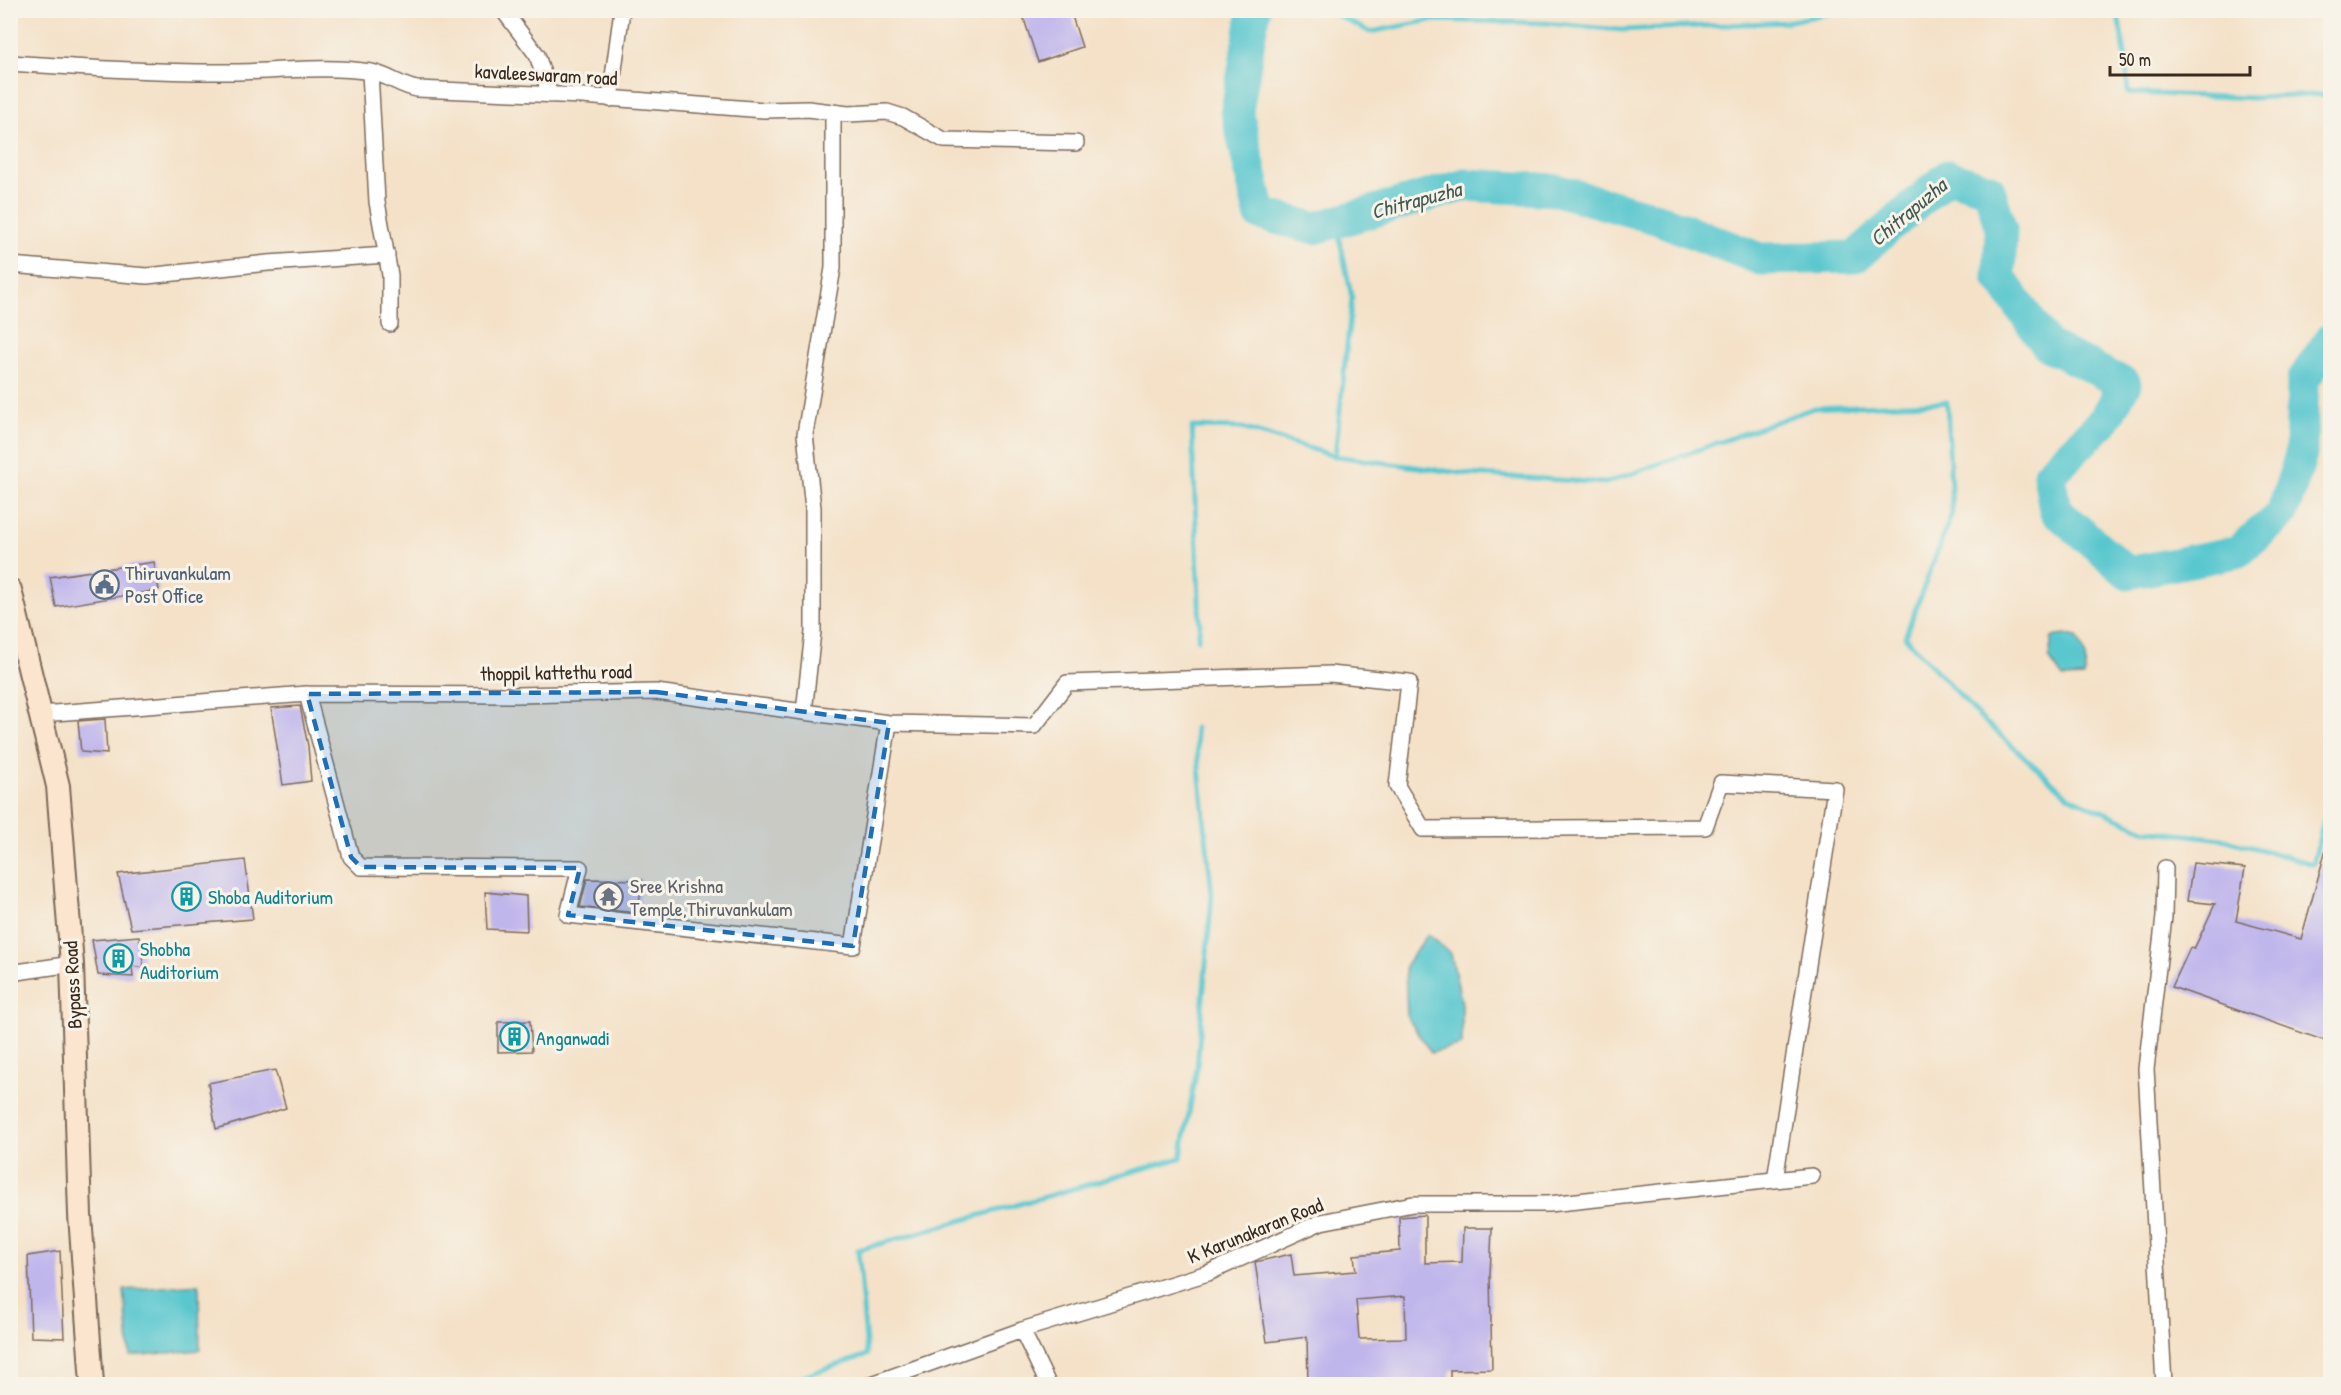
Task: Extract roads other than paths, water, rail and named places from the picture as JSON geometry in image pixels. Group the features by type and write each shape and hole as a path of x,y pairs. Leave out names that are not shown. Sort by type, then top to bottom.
{"main road":[{"name":"Bypass Road","path":"10,590 58,786 72,964 80,1215 88,1366 92,1384"}],"street":[{"path":"503,10 537,55 550,95"},
{"path":"610,99 622,10"},
{"name":"kavaleeswaram road","path":"10,63 118,70 237,72 304,69 370,72 386,76 402,86 417,89 833,112 887,112 903,117 944,140 1076,143"},
{"path":"370,72 377,202 390,275 390,324"},
{"path":"804,712 813,632 813,508 805,434 833,268 833,112"},
{"path":"10,265 147,276 387,255"},
{"name":"thoppil kattethu road","path":"41,714 307,694 516,695 656,692 890,723 1034,726 1067,683 1330,674 1409,682 1397,786 1423,829 1705,827 1721,783 1835,789 1775,1180"},
{"path":"307,694 351,857 361,867 580,868 568,915 853,946 890,723"},
{"path":"2164,1384 2146,1069 2164,917 2165,868"},
{"path":"10,973 72,964"},
{"name":"K Karunakaran Road","path":"872,1384 1022,1330 1208,1273 1321,1222 1413,1204 1550,1204 1812,1176"},
{"path":"1022,1330 1048,1384"}],"water":[{"path":"2066,635 2077,637 2082,647 2085,661 2084,677 2063,678 2049,658 2052,637"},
{"path":"1428,934 1451,954 1462,1004 1462,1045 1431,1053 1407,1017 1405,966"},
{"path":"199,1284 200,1350 130,1356 124,1290"}],"waterway":[{"name":"Chitrapuzha","path":"1254,10 1237,111 1260,214 1315,228 1465,185 1556,190 1658,219 1760,259 1855,257 1948,176 1989,189 2001,229 1999,277 2047,345 2125,384 2104,421 2049,474 2055,510 2128,573 2237,552 2282,514 2301,455 2303,380 2330,340"},
{"path":"1327,10 1370,32 1432,20 1546,23 1621,30 1786,22 1846,10"},
{"path":"2117,10 2126,59 2128,93 2254,98 2330,94"},
{"path":"1336,222 1352,298 1335,456 1468,474 1606,483 1814,408 1947,402 1952,513 1905,637 1980,717 2068,796 2145,830 2223,839 2313,864 2330,796"},
{"path":"1198,639 1200,624 1192,427 1242,428 1335,456"},
{"path":"780,1384 867,1355 858,1250 1181,1158 1197,1068 1212,895 1195,728"}],"place":[{"name":"Thiruvankulam Post Office","path":"104,584"},
{"name":"Shoba Auditorium","path":"187,896"},
{"name":"Sree Krishna Temple,Thiruvankulam","path":"609,896"},
{"name":"Shobha Auditorium","path":"119,959"},
{"name":"Anganwadi","path":"515,1037"}]}
